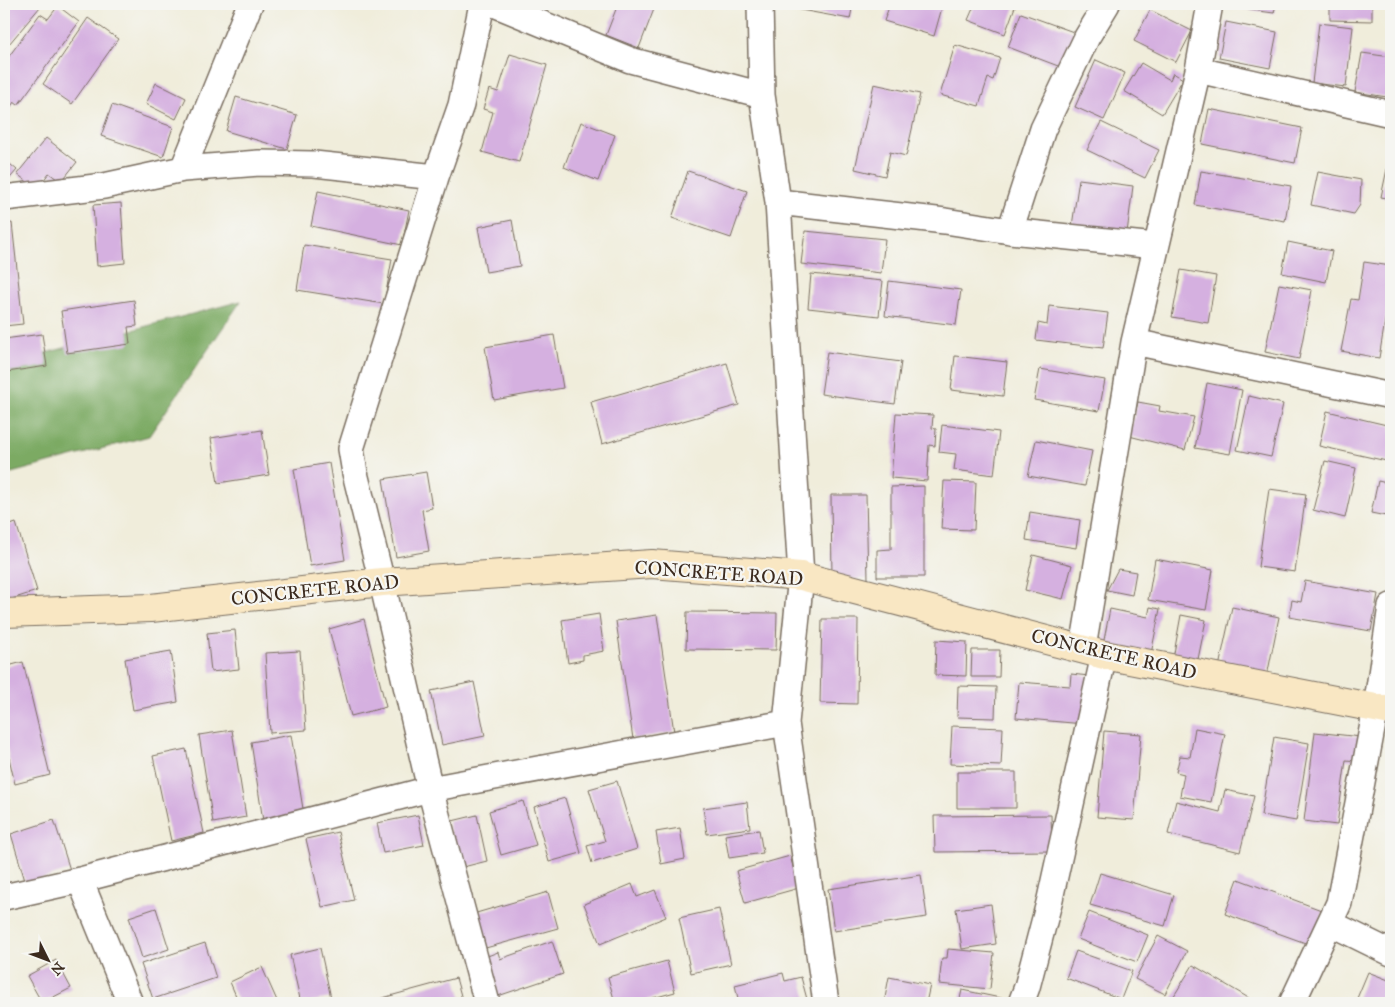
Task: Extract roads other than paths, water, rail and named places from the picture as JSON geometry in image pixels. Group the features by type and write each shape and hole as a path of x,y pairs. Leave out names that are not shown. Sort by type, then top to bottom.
{"street":[{"path":"183,169 250,4"},
{"path":"482,4 461,105 436,177 351,449 355,473 430,789 487,1003"},
{"path":"494,4 630,60 762,95"},
{"path":"760,4 762,95 778,202 801,576 786,723 826,1003"},
{"path":"1010,231 1043,130 1087,37 1107,4"},
{"path":"1021,1003 1028,987 1050,899 1093,652 1134,342 1155,246 1198,70 1210,4"},
{"path":"1198,70 1391,114"},
{"path":"4,198 104,186 183,169 259,163 314,164 436,177"},
{"path":"778,202 945,221 1010,231 1155,246"},
{"path":"1134,342 1391,396"},
{"name":"CONCRETE ROAD","path":"4,613 151,608 382,582 652,564 801,576 1093,652 1383,710"},
{"path":"1292,1003 1338,903 1383,710 1391,606"},
{"path":"4,897 80,880 430,789 786,723"},
{"path":"80,880 130,1003"},
{"path":"1330,923 1391,953"}]}
